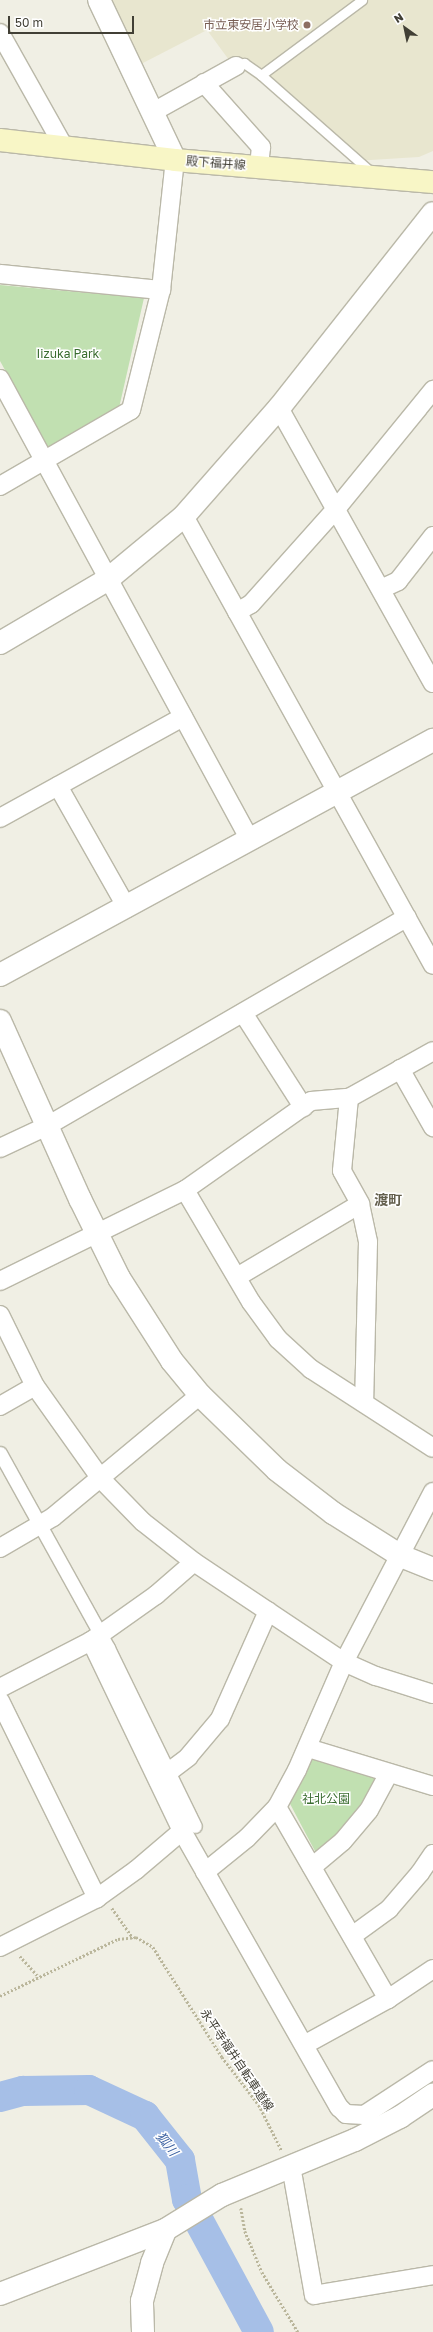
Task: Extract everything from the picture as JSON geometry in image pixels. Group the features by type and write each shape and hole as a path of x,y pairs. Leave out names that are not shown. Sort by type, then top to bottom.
{"main road":[{"name":"殿下福井線","path":"0,140 64,146 175,160 374,175 433,182"}],"street":[{"path":"0,486 131,410 161,290 175,160 99,0"},
{"path":"0,33 64,146"},
{"path":"153,112 236,66"},
{"path":"204,83 261,147 259,166"},
{"path":"0,643 107,580 184,516 279,408 433,213"},
{"path":"0,274 161,290"},
{"path":"0,379 45,460 107,580 250,840"},
{"path":"237,612 252,604 336,509 433,390"},
{"path":"279,408 433,683"},
{"path":"184,516 433,965"},
{"path":"381,589 398,581 433,536"},
{"path":"0,818 183,717"},
{"path":"0,975 127,908 433,740"},
{"path":"58,786 127,908"},
{"path":"0,1148 47,1126 407,918"},
{"path":"242,1012 303,1107"},
{"path":"0,1021 97,1234 119,1278 172,1361 200,1395 277,1470 333,1513 401,1556 433,1569"},
{"path":"0,1281 185,1190 311,1101 349,1098 433,1051"},
{"path":"400,1069 433,1126"},
{"path":"349,1098 342,1171 360,1204 368,1242 364,1403"},
{"path":"185,1190 237,1277 278,1339 311,1369 433,1448"},
{"path":"237,1277 360,1204"},
{"path":"0,1315 35,1386 101,1479 143,1522 194,1562 344,1662 376,1676 433,1694"},
{"path":"0,1406 35,1386"},
{"path":"0,1548 41,1524 101,1479 200,1395"},
{"path":"0,1452 41,1524 188,1828 205,1872 339,2107 346,2114 353,2116 364,2114 389,2100 433,2070"},
{"path":"205,1872 248,1838 277,1807 308,1748 344,1662 401,1556 433,1492"},
{"path":"0,1688 96,1637 156,1595 194,1562"},
{"path":"163,1776 188,1757 220,1720 268,1611"},
{"path":"0,1701 100,1896"},
{"path":"308,1748 433,1786"},
{"path":"312,1866 343,1841 369,1810 389,1772"},
{"path":"277,1807 388,1998"},
{"path":"3,1945 100,1896 188,1828"},
{"path":"352,1936 389,1909 420,1873 433,1854"},
{"path":"304,2045 388,1998 433,1969"},
{"path":"0,2294 165,2230 222,2195 284,2160 355,2140 400,2117 433,2094"},
{"path":"284,2160 314,2295 433,2275"},
{"path":"143,2332 142,2301 152,2263 165,2230"}],"lane":[{"path":"261,75 362,0"},
{"path":"236,66 244,63 261,75 374,175"}],"path":[{"path":"100,1896 133,1938"},
{"path":"0,1996 118,1940 133,1938"},
{"name":"永平寺福井自転車道線","path":"133,1938 153,1947 222,2057 258,2105 282,2151 284,2160"},
{"path":"3,1945 39,1977"},
{"path":"247,2206 240,2208 245,2230 262,2272 298,2332"}],"shaded area":[{"path":"107,0 433,0 433,151 419,157 354,161 267,87 229,60 207,30 141,64"}],"green space":[{"name":"Iizuka Park","path":"0,285 144,298 119,408 49,449 0,361"},
{"name":"社北公園","path":"311,1757 378,1777 363,1805 339,1835 316,1853 288,1800"}],"waterway":[{"name":"狐川","path":"0,2097 23,2091 89,2090 145,2116 180,2160 187,2199 259,2332"}],"place":[{"name":"市立東安居小学校","path":"307,25"}],"district":[{"name":"渡町","path":"388,1200"}]}
